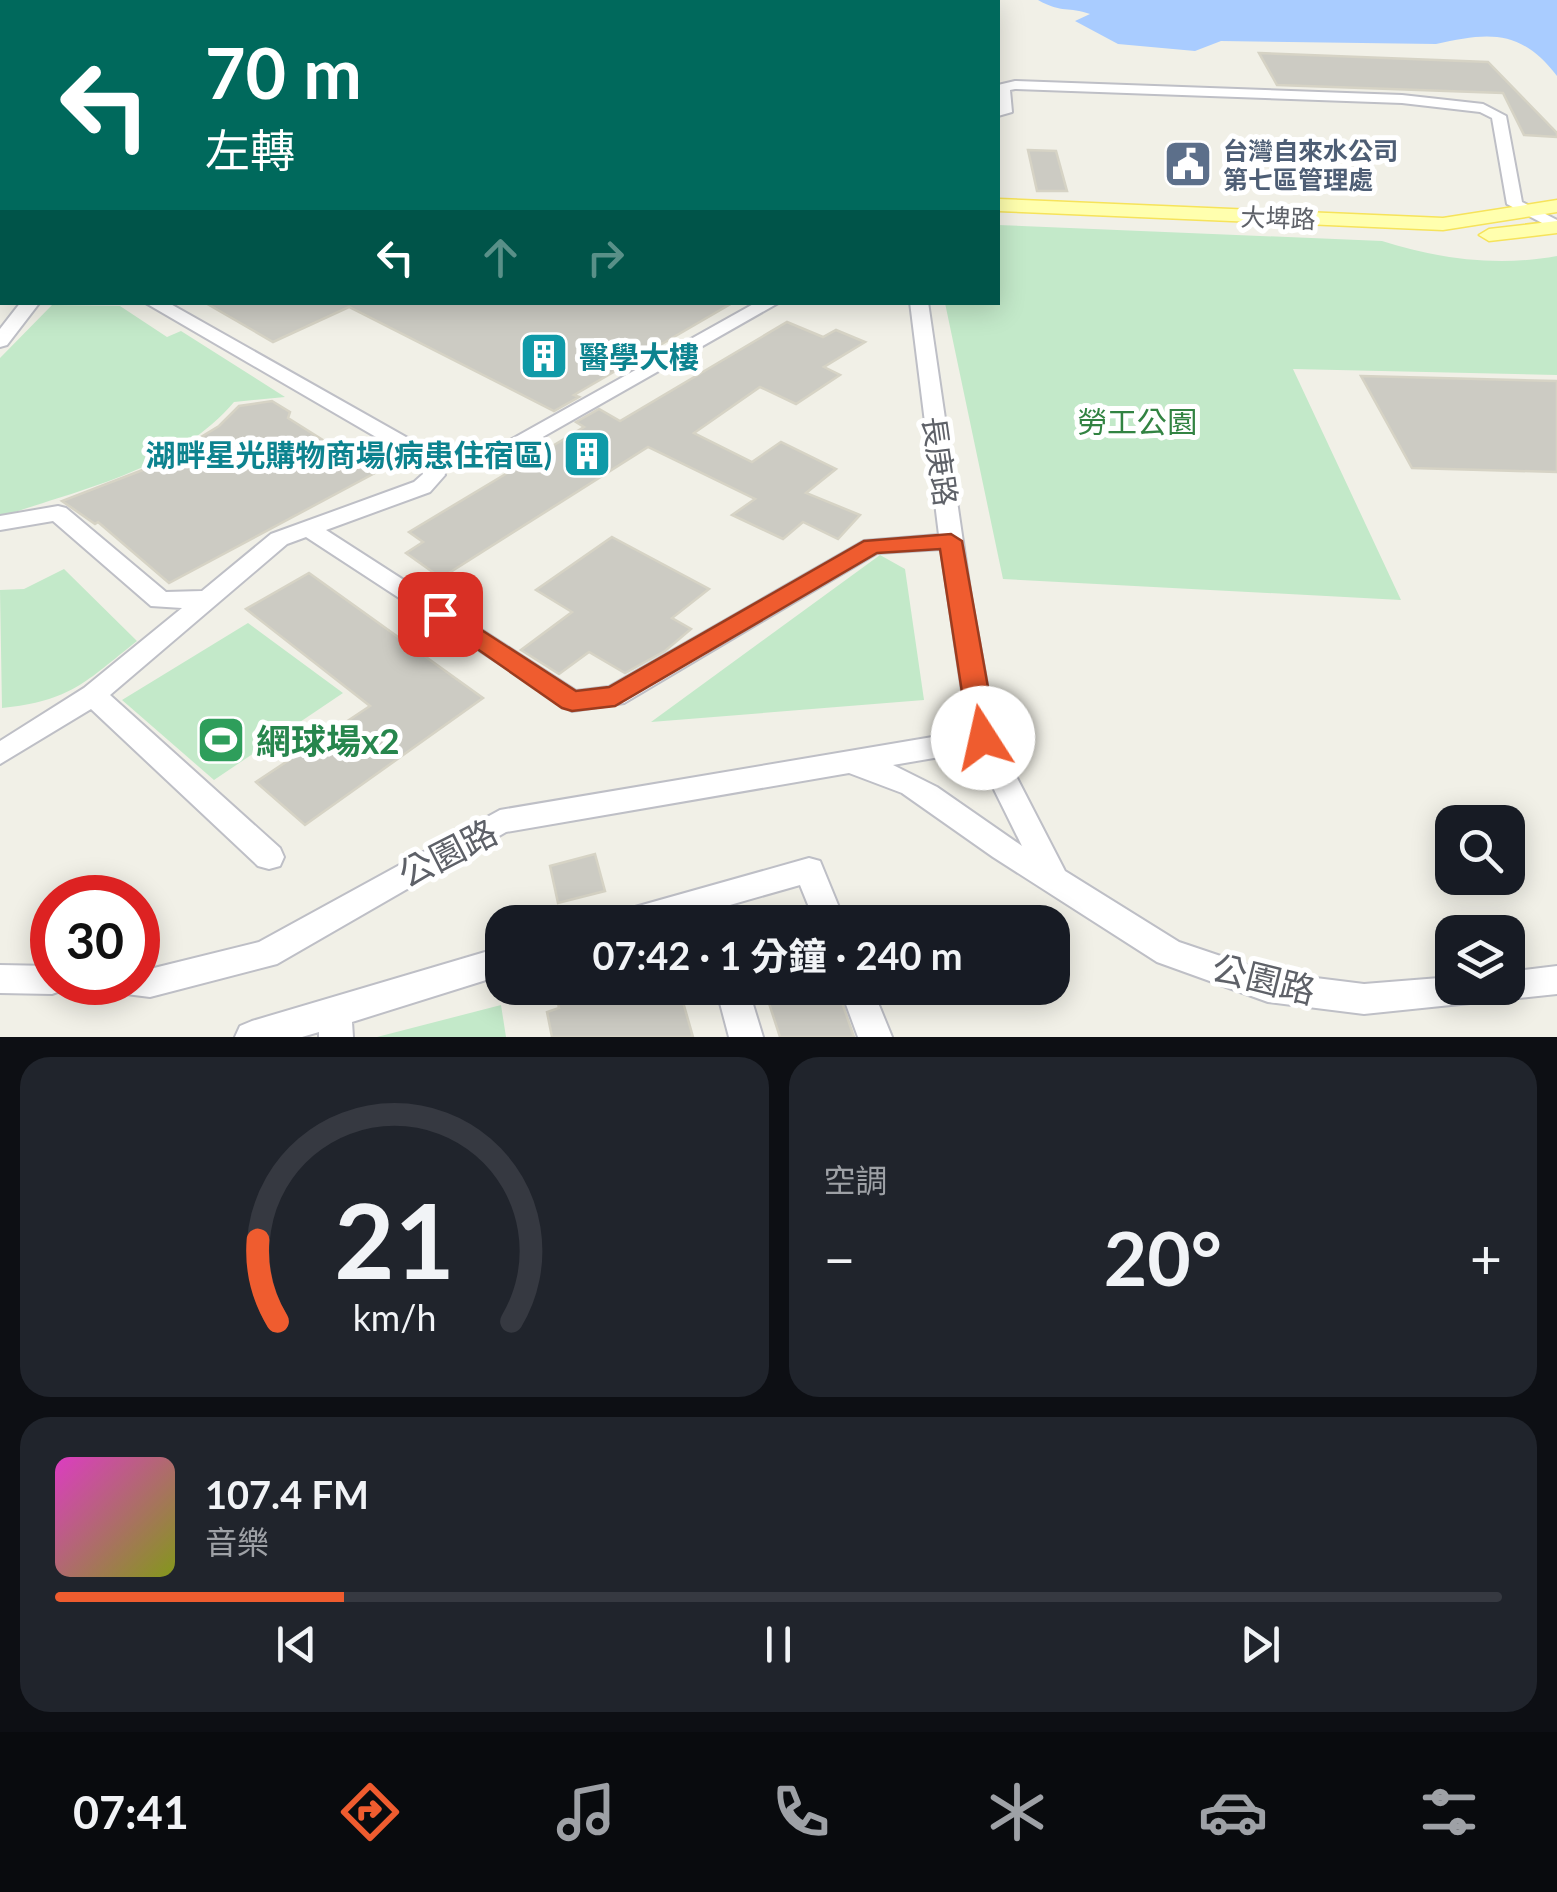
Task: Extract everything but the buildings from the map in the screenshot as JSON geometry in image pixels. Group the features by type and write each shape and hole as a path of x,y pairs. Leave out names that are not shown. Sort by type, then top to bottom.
{"main road":[{"name":"大埤路","path":"1000,205 1442,224 1557,206"},
{"name":"大埤路","path":"1000,219 1450,237 1557,227"}],"street":[{"path":"460,0 470,0"},
{"path":"1000,112 1005,112 1003,87 1014,86 1402,98 1484,108 1499,116 1515,204 1557,227"},
{"path":"0,340 29,305"},
{"path":"0,754 93,696 279,539 422,486 434,475 428,459 159,305"},
{"path":"482,462 766,305"},
{"name":"長庚路","path":"918,305 983,738"},
{"path":"0,523 58,514 160,600 207,599"},
{"path":"308,528 572,701 615,696 872,546 951,541"},
{"path":"93,696 269,857"},
{"path":"983,738 1054,880"},
{"name":"公園路","path":"160,981 266,954 500,822 983,738"},
{"name":"公園路","path":"850,764 893,773 938,799 984,837 1168,952 1268,987 1364,999 1435,993"},
{"path":"724,905 809,870 823,905"},
{"path":"252,1037 336,1024 485,967"},
{"path":"0,979 30,980"},
{"path":"1525,984 1557,980"},
{"path":"737,1005 746,1037"},
{"path":"863,1005 876,1037"}],"green space":[{"name":"勞工公園","path":"1000,225 1382,241 1446,257 1490,261 1557,256 1557,375 1293,369 1401,600 1003,579 945,305 1000,305"},
{"path":"52,305 120,306 167,337 181,331 285,397 234,402 211,425 156,461 0,517 0,358"},
{"path":"880,555 905,569 924,700 651,722"},
{"path":"64,569 137,641 61,695 2,708 0,590 24,589"},
{"name":"網球場x2","path":"248,623 343,693 214,780 122,700"},
{"path":"501,1005 506,1037 377,1037"}],"water":[{"path":"1038,0 1557,0 1557,76 1530,49 1488,36 1436,44 1221,41 1195,51 1118,44 1075,21 1090,14"}],"place":[{"name":"台灣自來水公司 第七區管理處","path":"1188,164"},
{"name":"醫學大樓","path":"544,356"},
{"name":"湖畔星光購物商場(病患住宿區)","path":"587,454"},
{"name":"網球場x2","path":"221,740"}],"route":[{"path":"440,614 572,701 615,696 872,546 951,541 983,738"}]}
